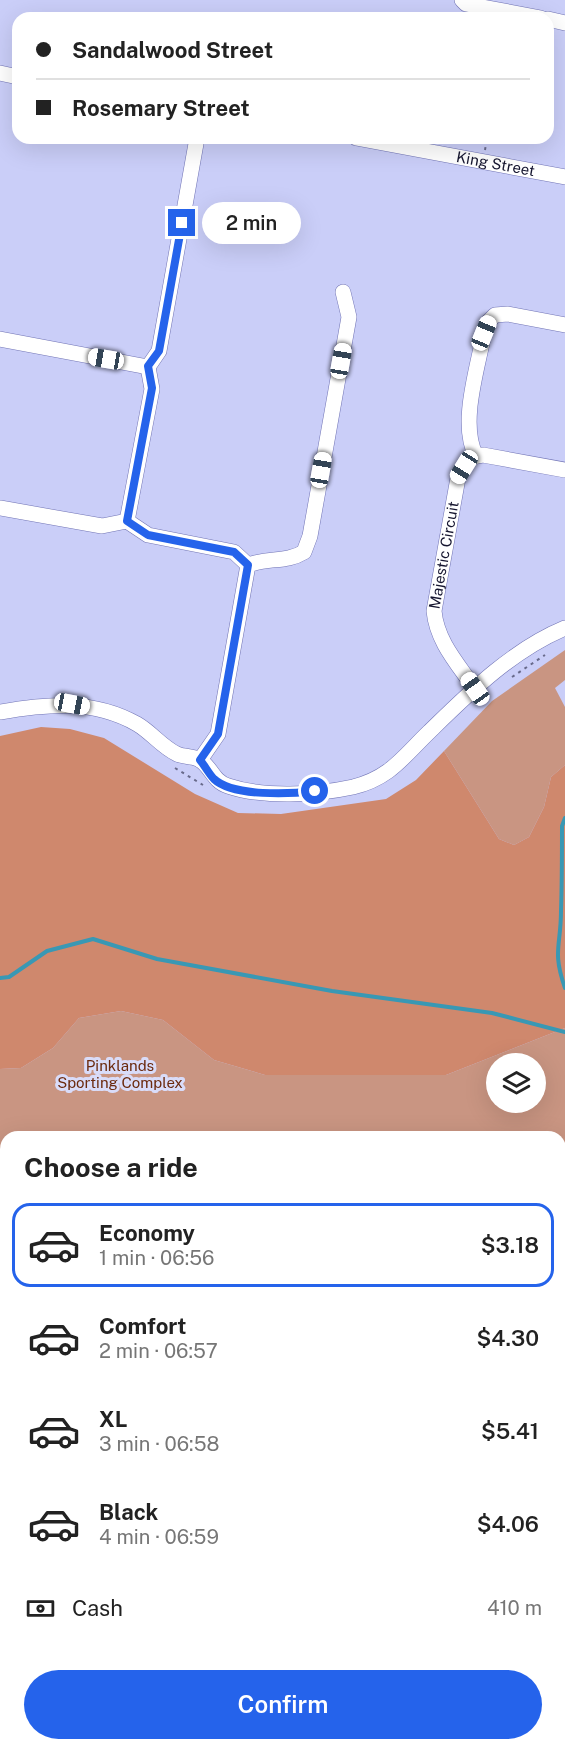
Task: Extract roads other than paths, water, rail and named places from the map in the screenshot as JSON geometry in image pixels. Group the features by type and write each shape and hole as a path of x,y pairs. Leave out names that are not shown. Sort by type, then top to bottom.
{"street":[{"path":"462,0 466,4 509,12"},
{"path":"127,521 152,388 148,366 159,351 196,144"},
{"name":"King Street","path":"388,144 565,177"},
{"path":"248,565 265,558 293,559 304,552 310,536 349,317 343,292"},
{"path":"565,325 508,314 495,315 489,321 484,333 468,427 469,443 476,456 483,455 565,470"},
{"path":"0,339 148,366"},
{"name":"Majestic Circuit","path":"475,689 443,643 435,626 434,611 458,478 471,457 476,456"},
{"path":"0,508 102,526 127,521 148,535 234,552 248,565"},
{"path":"200,760 218,734 248,565"},
{"path":"0,712 46,704 72,704 93,708 136,724 176,753 200,760 214,780 227,786 277,795 354,787 387,774 475,689 517,654 565,628"}],"waterway":[{"path":"565,818 562,826 561,923 558,949 559,965 565,988"},
{"path":"0,978 9,977 47,951 93,939 157,959 332,991 492,1013 565,1032"}],"park label":[{"name":"Pinklands Sporting Complex","path":"120,1074"}]}
